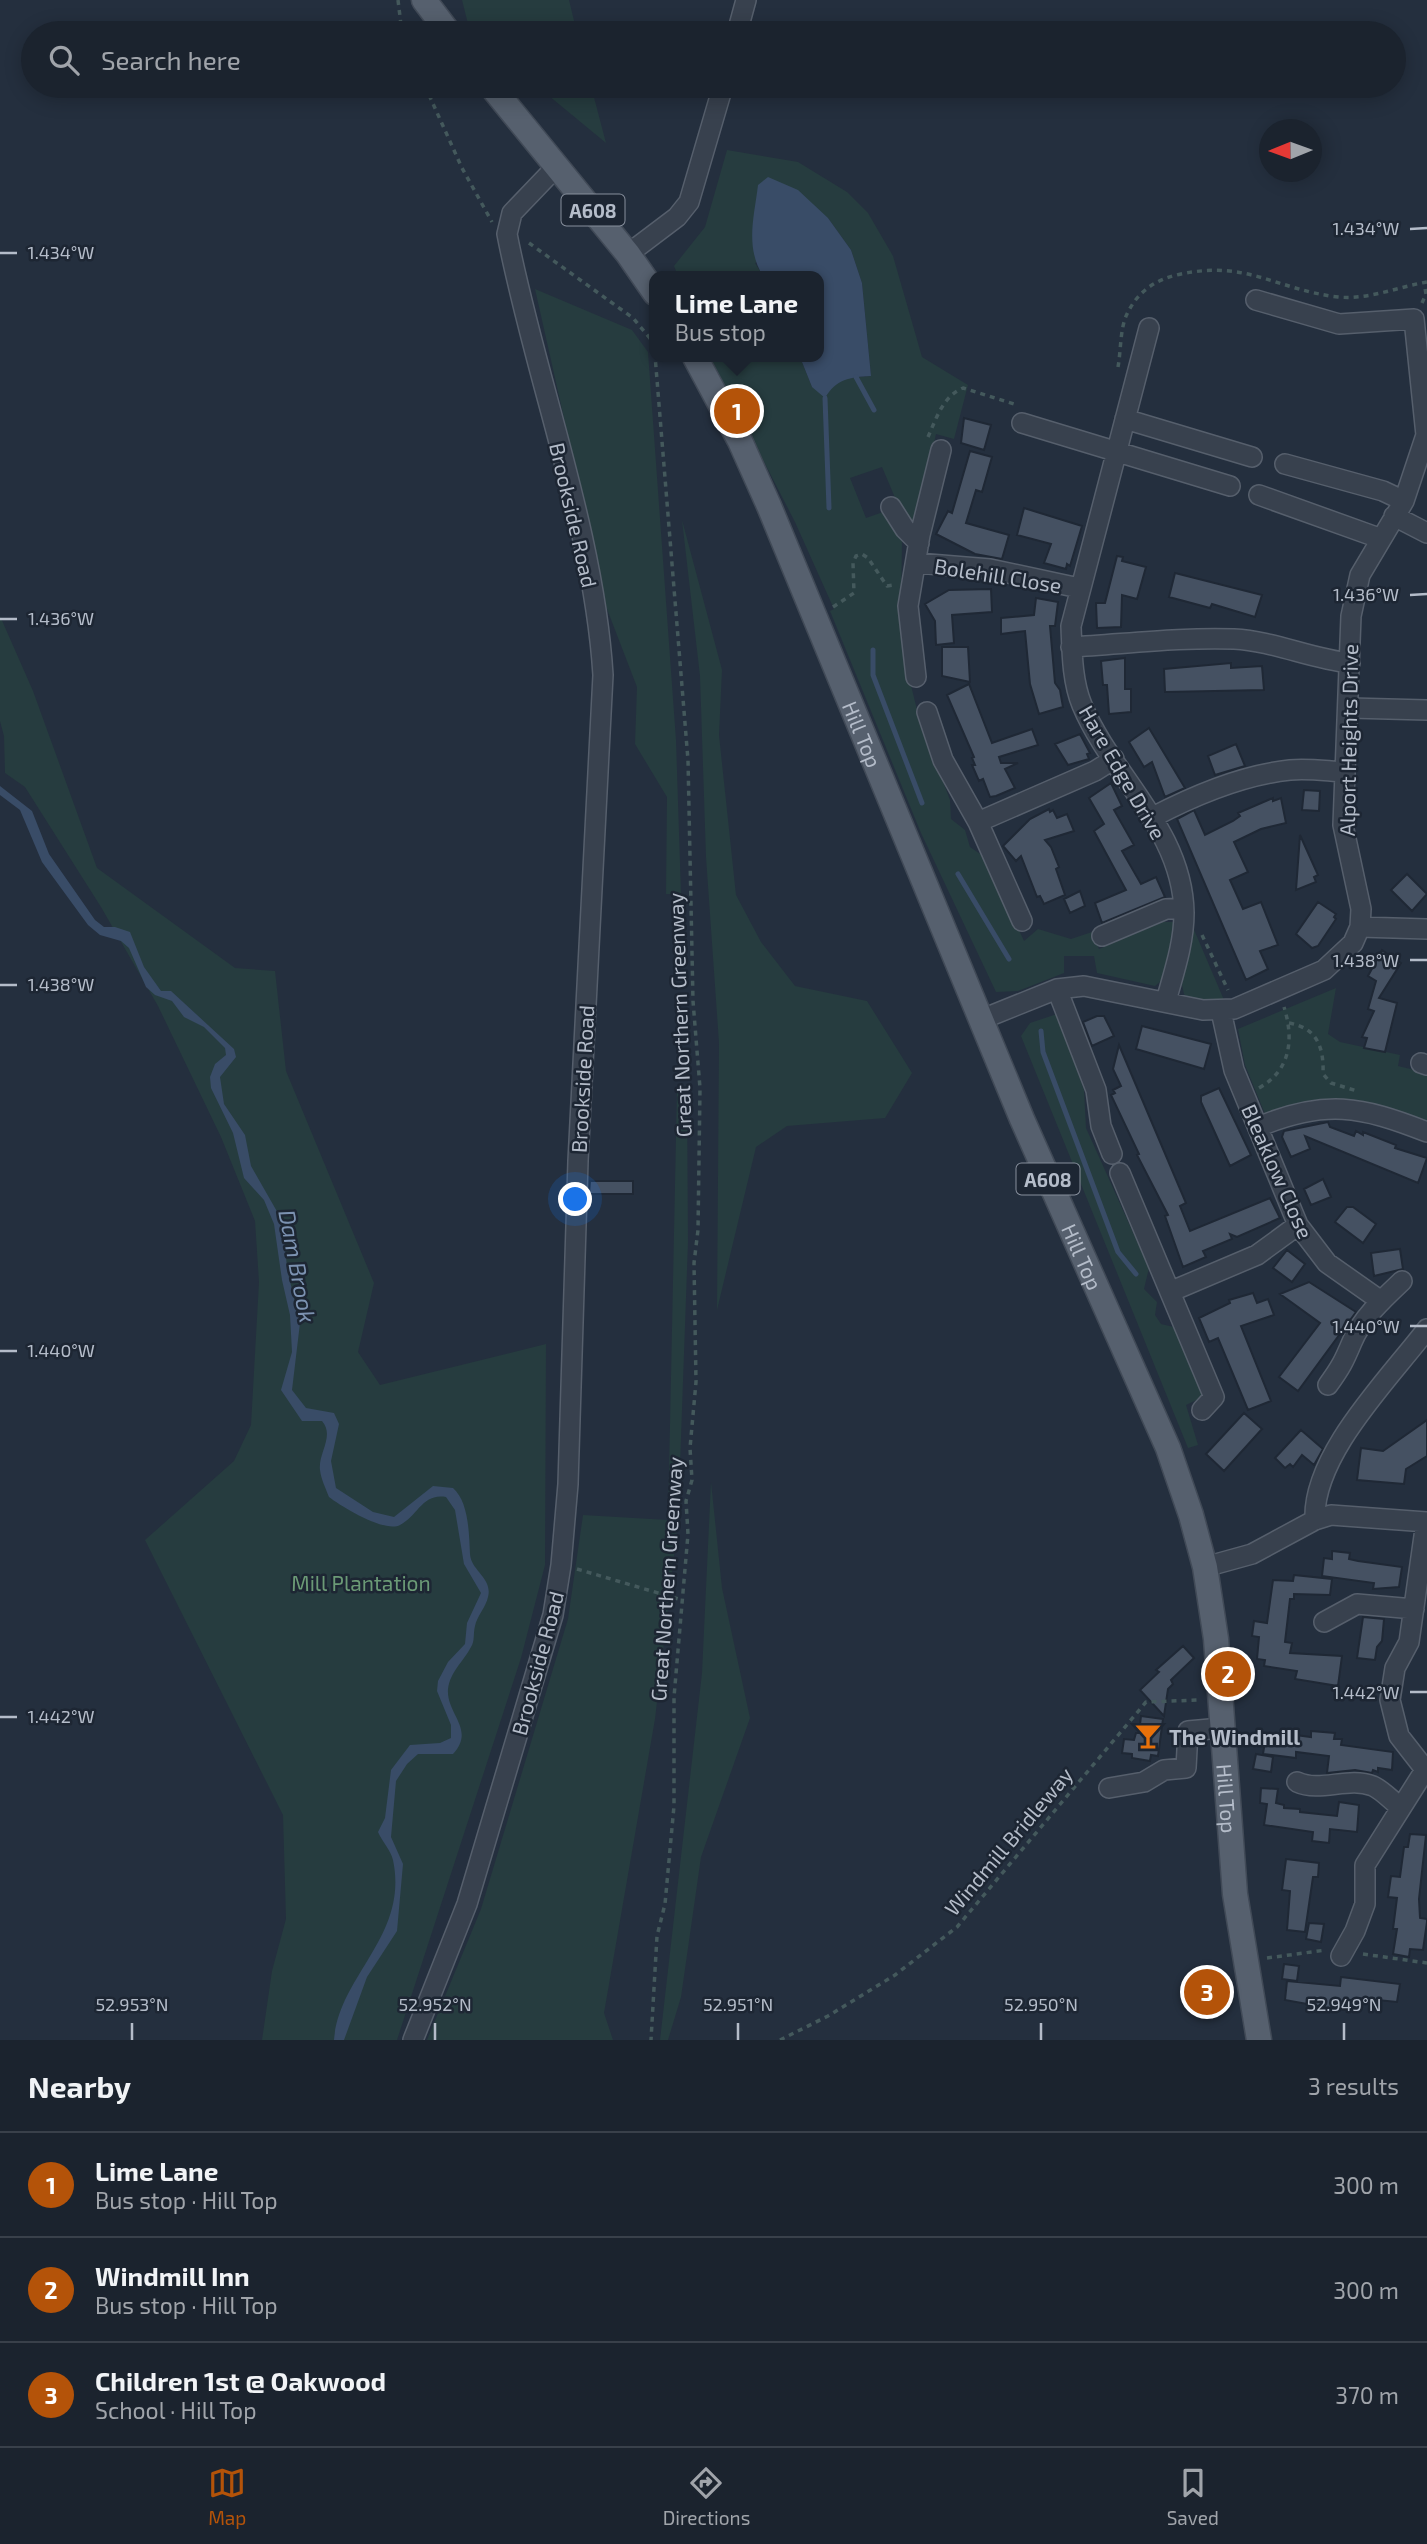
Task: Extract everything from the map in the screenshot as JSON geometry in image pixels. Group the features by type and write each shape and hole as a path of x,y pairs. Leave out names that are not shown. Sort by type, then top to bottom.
{"main road":[{"path":"424,0 440,21"},
{"name":"A608","path":"501,98 628,254 649,284"},
{"name":"Hill Top","path":"698,362 740,441 815,615 980,1020 1168,1448 1191,1516 1205,1567 1216,1639 1221,1728 1244,1961 1259,2040"}],"street":[{"path":"740,21 746,0"},
{"path":"628,254 671,222 689,202 719,98"},
{"path":"507,234 512,213 557,166"},
{"name":"Brookside Road","path":"413,2040 467,1903 553,1615 561,1565 568,1484 577,1189 603,675 598,618 507,234"},
{"name":"Alport Heights Drive","path":"1256,300 1339,324 1414,319 1426,435 1399,508 1360,575 1351,616 1350,708 1344,772 1343,825 1361,909 1360,927"},
{"name":"Hare Edge Drive","path":"1149,328 1071,626 1082,704 1114,760 1153,817 1176,869 1184,911 1181,946 1166,1001"},
{"path":"1022,416 1116,452 1230,486"},
{"path":"1125,419 1252,457"},
{"name":"Bolehill Close","path":"916,677 908,606 914,589 933,449"},
{"path":"1285,464 1383,491 1427,533"},
{"path":"1259,495 1380,538"},
{"path":"891,507 905,529 920,539"},
{"name":"Bolehill Close","path":"917,563 990,569 1079,588"},
{"path":"1072,647 1233,639 1261,643 1326,661 1350,663"},
{"path":"1350,708 1427,710"},
{"path":"927,712 943,760 978,822 1022,921"},
{"path":"978,822 1096,771 1114,760"},
{"path":"1153,817 1212,790 1251,777 1292,769 1344,772"},
{"path":"1102,936 1166,909 1184,911"},
{"path":"980,1020 1057,989 1084,986 1221,1011 1244,1006 1324,970 1346,951 1360,927 1427,929"},
{"path":"1057,989 1097,1090 1101,1126 1112,1154"},
{"name":"Bleaklow Close","path":"1221,1011 1226,1044 1298,1225 1327,1263 1381,1301"},
{"path":"1258,1127 1305,1111 1359,1109 1427,1132"},
{"path":"1120,1173 1172,1290 1214,1397 1202,1410"},
{"path":"1172,1290 1256,1255 1298,1225"},
{"path":"1328,1385 1348,1357 1352,1342 1363,1325 1381,1301 1402,1281"},
{"path":"1315,1520 1314,1499 1331,1453 1427,1329"},
{"path":"1205,1567 1251,1554 1315,1520 1343,1514 1427,1522 1409,1642 1395,1668 1390,1699 1399,1736 1426,1771 1399,1806 1365,1865 1364,1904 1355,1931 1341,1955"},
{"path":"1324,1622 1357,1604 1414,1609"},
{"path":"1109,1788 1144,1782 1164,1770 1186,1768 1188,1731 1221,1728"},
{"path":"1297,1782 1309,1788 1354,1784 1372,1786 1399,1806"}],"path":[{"path":"398,0 401,21"},
{"name":"Great Northern Greenway","path":"430,98 489,219 507,234 533,245 634,318 649,337"},
{"path":"1116,379 1126,315 1142,291 1165,278 1210,268 1235,270 1315,292 1362,298 1426,282 1426,294"},
{"name":"Great Northern Greenway","path":"651,2040 657,1936 665,1905 674,1806 674,1697 688,1534 686,1501 692,1480 690,1448 696,1382 694,1263 698,1230 700,1088 693,1001 688,760 656,362"},
{"path":"933,449 945,401 954,391 963,388 977,390 1022,416"},
{"path":"815,615 854,593 853,563 856,556 862,554 868,558 887,586 898,584 914,589"},
{"path":"1184,911 1192,914 1226,990 1238,992 1244,1006"},
{"path":"1244,1094 1273,1079 1286,1060 1291,1040 1284,1007"},
{"path":"1289,1023 1305,1026 1317,1037 1324,1059 1323,1074 1331,1083 1370,1095"},
{"path":"561,1565 682,1600"},
{"name":"Windmill Bridleway","path":"780,2040 828,2016 895,1975 957,1927 1146,1703 1219,1699"},
{"path":"1244,1961 1331,1950 1341,1955 1370,1954 1427,1963"}],"green space":[{"path":"462,0 569,0 574,21 467,21"},
{"path":"552,98 594,98 606,143"},
{"path":"727,150 798,162 847,192 868,213 893,256 922,357 968,385 954,439 936,434 915,530 899,507 882,467 850,478 866,518 883,512 902,541 901,611 907,669 919,718 950,800 951,819 965,830 970,847 986,858 1024,941 1038,929 1071,939 1092,932 1099,949 1163,922 1175,922 1162,980 1155,986 1097,973 1094,956 1064,956 1064,973 1018,991 996,992 921,833 830,611 834,609 795,522 713,362 802,362 812,387 831,388 846,378 871,376 862,283 851,250 828,218 755,263 760,271 676,271 674,266 705,227"},
{"path":"535,289 632,330 648,352 676,740 681,894 666,894 667,797 635,744 637,687 607,609"},
{"path":"682,520 722,670 719,735 736,895 761,942 795,986 867,1001 912,1073 885,1118 787,1126 756,1147 717,1310 719,1043 706,857 700,676"},
{"name":"Mill Plantation","path":"0,616 33,691 97,868 235,968 275,971 286,1071 374,1283 358,1352 380,1385 546,1344 545,1565 521,1658 397,2040 262,2040 272,1971 286,1919 283,1815 145,1540 234,1461 251,1425 259,1282 255,1221 221,1137 158,1006 101,907 25,787 5,773 4,736 0,721"},
{"path":"1192,925 1224,1000 1191,1001 1184,994 1182,985"},
{"path":"1336,988 1328,1034 1340,1042 1400,1055 1398,1066 1427,1073 1427,1122 1383,1108 1330,1101 1265,1114 1245,1065 1238,1029"},
{"path":"1057,1014 1084,1090 1086,1128 1149,1268 1144,1289 1157,1302 1155,1315 1161,1324 1178,1328 1205,1396 1186,1405 1198,1445 1188,1448 1021,1036 1030,1023"},
{"path":"677,1089 687,1093 688,1242 678,1521 655,1719 604,2013 613,2040 427,2040 481,1909 568,1619 583,1515 668,1520"},
{"path":"711,1482 722,1588 750,1718 701,1857 681,1997 668,2040 660,2040 702,1673"}],"water":[{"path":"768,177 798,190 828,218 851,250 862,283 871,376 844,380 825,398 812,387 802,362 824,362 824,271 760,271 752,243 758,185"},
{"path":"0,786 32,811 49,854 95,920 104,927 130,932 144,967 161,991 171,991 234,1049 236,1057 220,1077 224,1104 245,1135 251,1166 279,1215 284,1231 287,1269 300,1323 292,1390 306,1408 334,1413 339,1424 331,1461 336,1488 373,1512 394,1517 433,1486 453,1488 465,1510 471,1560 489,1590 476,1622 472,1645 449,1683 451,1706 461,1729 459,1745 453,1754 418,1754 407,1764 396,1781 391,1837 403,1864 397,1931 367,1977 344,2040 334,2040 339,2017 348,1995 383,1933 391,1911 395,1887 393,1860 378,1832 385,1818 391,1770 410,1745 440,1743 451,1738 451,1725 437,1691 438,1681 448,1662 465,1644 467,1623 481,1593 464,1564 455,1510 446,1497 431,1498 406,1521 393,1527 364,1518 329,1497 320,1470 327,1439 326,1427 322,1421 302,1421 281,1390 292,1352 290,1315 274,1224 264,1200 244,1178 233,1133 211,1088 210,1077 215,1064 226,1055 225,1048 204,1027 184,1017 172,1001 155,995 146,987 129,948 121,941 100,935 88,925 42,862 20,810 0,795"}],"building":[{"path":"964,418 991,425 984,450 961,443"},
{"path":"970,451 992,457 982,492 976,490 966,523 1009,535 1002,559 975,554 936,534 948,511 952,513"},
{"path":"1024,508 1082,526 1070,566 1067,564 1066,569 1044,563 1051,544 1017,535"},
{"path":"1117,556 1123,557 1122,561 1146,567 1137,599 1122,595 1121,627 1097,628 1096,603 1105,603"},
{"path":"1175,573 1262,595 1255,617 1212,604 1210,608 1169,597"},
{"path":"991,589 992,612 952,615 954,643 936,645 935,621 925,604 949,590"},
{"path":"1036,598 1058,602 1055,626 1050,626 1055,683 1060,690 1063,707 1039,714 1030,684 1025,631 1001,634 1001,618 1034,615"},
{"path":"942,647 968,647 970,682 942,676"},
{"path":"1125,658 1125,689 1131,689 1131,712 1109,714 1107,685 1103,685 1101,661"},
{"path":"1231,663 1231,668 1262,666 1264,690 1165,692 1164,669"},
{"path":"969,684 992,743 1032,729 1038,745 999,757 1001,763 1018,763 1005,769 1015,788 996,796 990,797 983,779 979,781 972,765 975,765 972,758 974,757 947,695"},
{"path":"1149,728 1185,788 1165,797 1152,762 1144,767 1129,742"},
{"path":"1080,734 1090,753 1087,754 1089,759 1068,765 1055,744"},
{"path":"1236,744 1245,766 1215,775 1208,756"},
{"path":"1111,783 1122,806 1114,810 1134,845 1122,851 1141,884 1156,877 1165,897 1102,923 1095,903 1126,890 1094,831 1104,824 1089,798"},
{"path":"1304,790 1320,791 1319,811 1302,810"},
{"path":"1273,798 1273,801 1281,798 1286,823 1261,829 1234,842 1248,872 1230,880 1243,909 1261,902 1278,945 1260,951 1268,969 1246,980 1177,819 1194,810 1205,835 1233,821 1240,816 1238,813"},
{"path":"1049,809 1050,812 1053,810 1057,818 1067,814 1074,831 1045,840 1051,847 1059,867 1056,869 1065,895 1044,904 1040,896 1037,897 1021,856 1016,861 1003,846 1030,819"},
{"path":"1300,835 1318,875 1314,877 1316,882 1296,890"},
{"path":"1407,874 1427,894 1412,911 1391,890"},
{"path":"1080,891 1085,906 1070,913 1064,899"},
{"path":"1318,902 1336,914 1336,919 1318,946 1312,948 1296,934"},
{"path":"1382,950 1401,963 1379,998 1397,1003 1385,1052 1364,1048 1367,1038 1362,1037 1374,1011 1368,1009 1376,981 1368,976"},
{"path":"1104,1016 1114,1036 1092,1046 1083,1022"},
{"path":"1142,1026 1211,1044 1204,1069 1136,1049"},
{"path":"1119,1045 1186,1203 1180,1206 1190,1231 1270,1198 1280,1218 1237,1237 1230,1234 1232,1239 1203,1251 1206,1257 1183,1267 1165,1216 1168,1215 1137,1155 1139,1154 1111,1095 1115,1093 1113,1090 1121,1086 1113,1069"},
{"path":"1219,1088 1251,1155 1230,1166 1201,1102 1201,1096"},
{"path":"1328,1122 1330,1127 1354,1136 1356,1131 1363,1135 1363,1132 1396,1145 1395,1148 1427,1158 1418,1183 1305,1136 1310,1149 1291,1157 1282,1137 1284,1131"},
{"path":"1323,1179 1331,1197 1311,1205 1304,1189"},
{"path":"590,1181 633,1181 633,1194 589,1194"},
{"path":"1347,1207 1353,1207 1376,1224 1363,1243 1335,1222"},
{"path":"1400,1249 1403,1269 1374,1276 1371,1253"},
{"path":"1287,1250 1305,1264 1292,1282 1273,1268"},
{"path":"1309,1282 1356,1312 1298,1391 1279,1377 1320,1323 1280,1294"},
{"path":"1253,1293 1257,1303 1268,1299 1274,1315 1241,1326 1271,1401 1248,1410 1218,1338 1209,1342 1199,1318 1230,1303 1229,1300"},
{"path":"1244,1413 1262,1429 1224,1471 1206,1454"},
{"path":"1427,1420 1427,1456 1406,1469 1404,1484 1357,1480 1361,1448 1383,1451"},
{"path":"1301,1430 1323,1449 1314,1465 1302,1455 1293,1467 1290,1464 1285,1468 1275,1458"},
{"path":"1332,1551 1350,1553 1349,1559 1402,1567 1399,1587 1373,1589 1374,1583 1322,1576 1324,1558 1332,1559"},
{"path":"1294,1575 1332,1579 1330,1595 1294,1594 1294,1599 1290,1599 1285,1642 1292,1643 1290,1653 1342,1656 1338,1686 1295,1679 1297,1671 1264,1666 1265,1660 1257,1659 1259,1637 1252,1636 1254,1621 1267,1623 1273,1580 1293,1581"},
{"path":"1363,1617 1384,1619 1382,1641 1377,1647 1375,1660 1357,1658"},
{"path":"1183,1646 1194,1658 1171,1680 1173,1684 1168,1689 1164,1716 1140,1690 1159,1672 1156,1670"},
{"name":"The Windmill","path":"1141,1716 1163,1719 1158,1756 1151,1755 1150,1761 1122,1753 1124,1739 1134,1740 1136,1733 1139,1733"},
{"path":"1311,1731 1335,1733 1334,1739 1342,1739 1341,1745 1393,1752 1392,1770 1378,1768 1378,1772 1373,1770 1372,1773 1355,1770 1327,1773 1329,1756 1296,1752 1296,1758 1263,1754 1266,1735 1311,1737"},
{"path":"1256,1754 1273,1757 1271,1772 1253,1769"},
{"path":"1261,1788 1278,1789 1276,1803 1284,1805 1284,1808 1300,1809 1300,1812 1337,1816 1339,1802 1359,1805 1357,1832 1330,1829 1329,1843 1312,1841 1313,1832 1264,1825 1267,1804 1260,1803"},
{"path":"1410,1834 1426,1835 1419,1899 1420,1918 1427,1919 1427,1922 1423,1950 1410,1949 1409,1957 1393,1954 1397,1929 1393,1929 1397,1898 1388,1897 1391,1876 1400,1877 1404,1847 1408,1847"},
{"path":"1286,1859 1319,1863 1318,1877 1313,1877 1305,1932 1287,1930 1290,1891 1282,1890"},
{"path":"1309,1923 1324,1924 1321,1942 1306,1939"},
{"path":"1284,1964 1299,1966 1297,1981 1282,1979"},
{"path":"1219,1972 1224,2008 1195,2012 1189,1976"},
{"path":"1341,1977 1400,1984 1397,2002 1358,1998 1357,2007 1340,2005 1340,2010 1285,2000 1287,1981 1340,1986"}],"waterway":[{"path":"856,377 874,410"},
{"path":"825,398 829,508"},
{"path":"873,650 873,675 922,803"},
{"path":"958,874 1009,959"},
{"path":"1041,1031 1043,1052 1118,1252 1136,1274"}],"place":[{"name":"Lime Lane","path":"737,411"},
{"name":"Windmill Inn","path":"1228,1674"},
{"name":"The Windmill","path":"1148,1736"},
{"name":"Children 1st @ Oakwood","path":"1207,1992"}],"water label":[{"name":"Dam Brook","path":"298,1266"}]}
